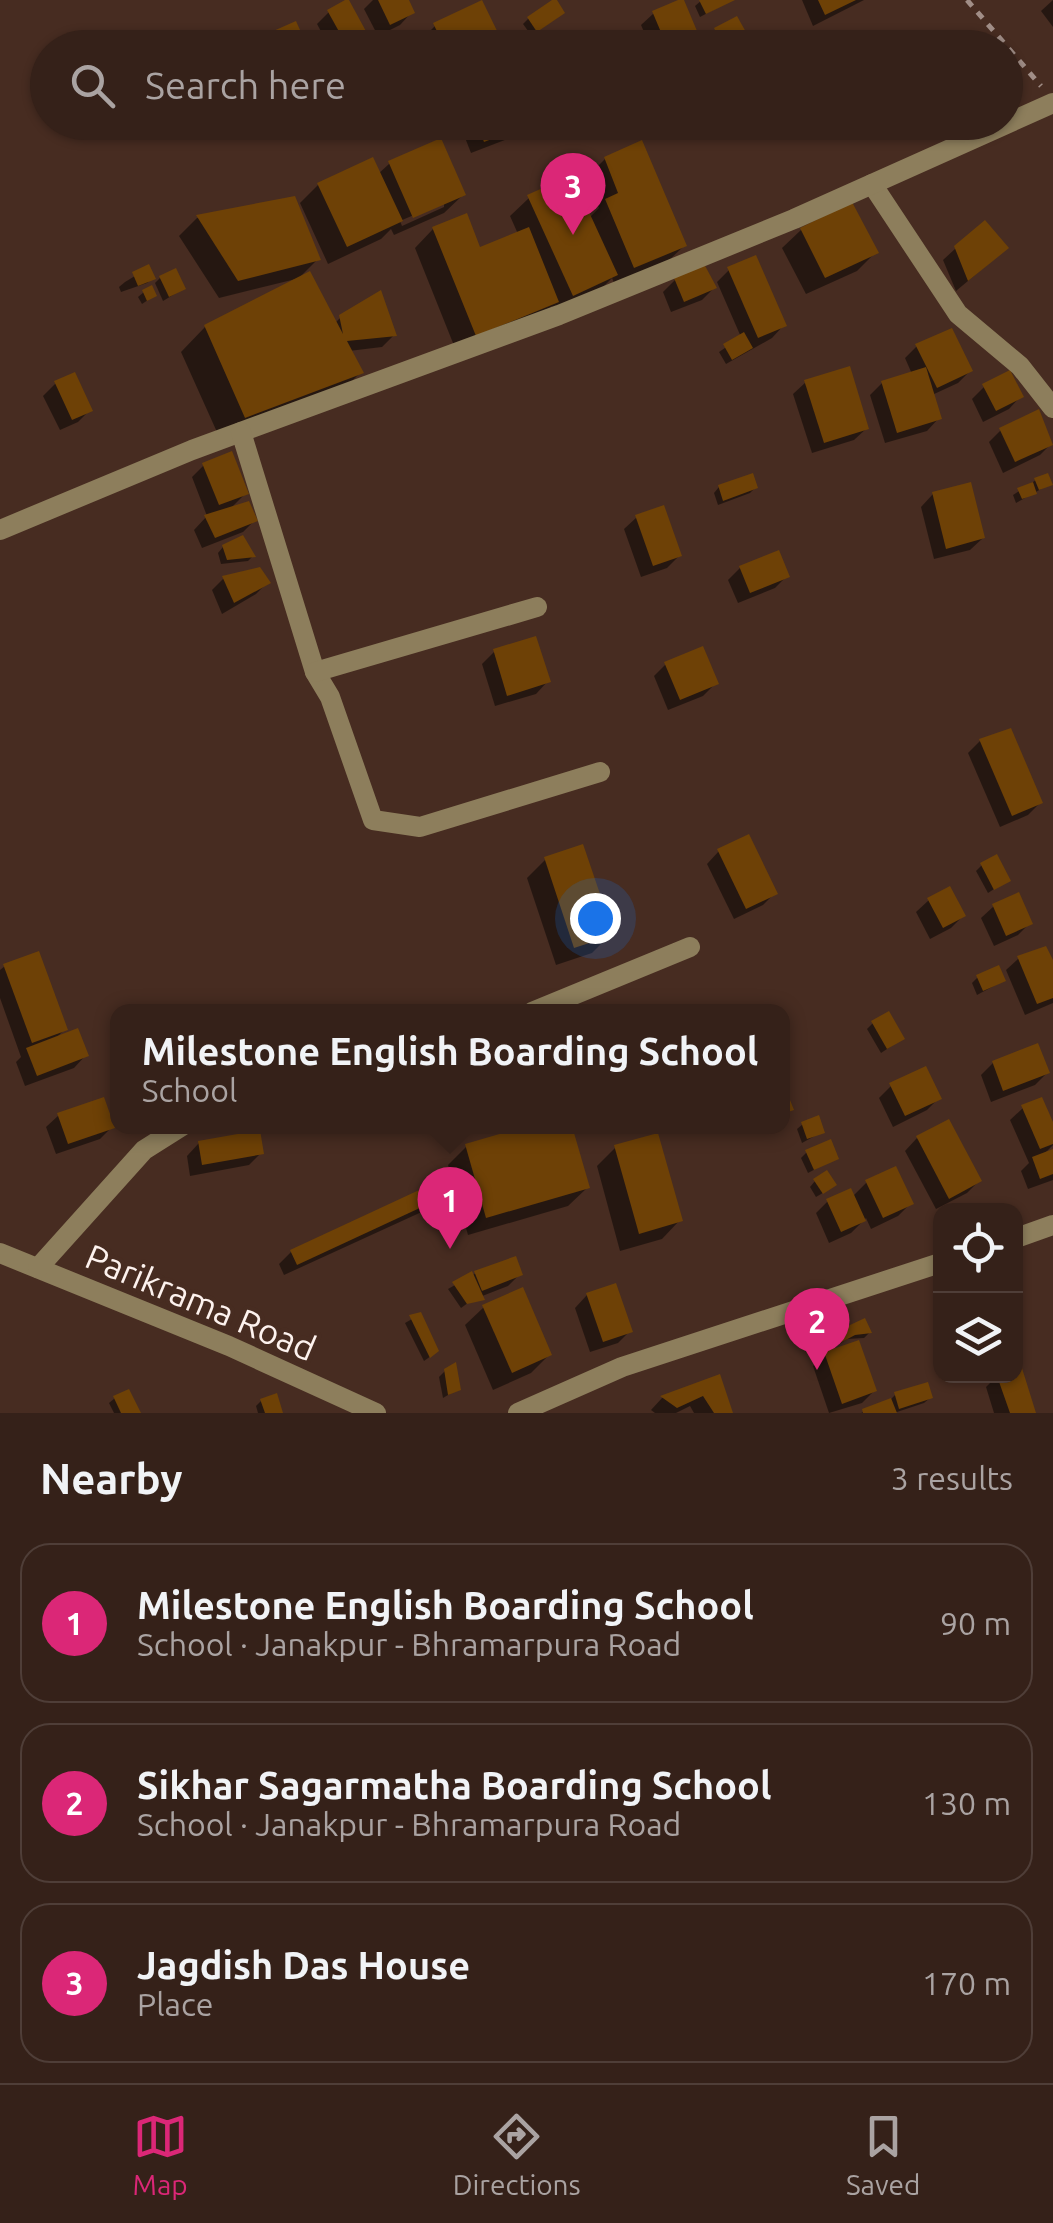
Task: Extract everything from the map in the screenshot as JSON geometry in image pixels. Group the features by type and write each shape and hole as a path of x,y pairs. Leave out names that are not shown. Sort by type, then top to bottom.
{"street":[{"path":"1023,115 1053,101"},
{"path":"0,530 241,432 560,315 968,140"},
{"path":"872,184 958,314 1020,366 1053,408"},
{"path":"241,432 315,672 330,697 374,820 420,827 600,772"},
{"path":"315,672 537,607"},
{"path":"551,1004 690,947"},
{"path":"38,1268 144,1150 169,1134"},
{"path":"1023,1236 1053,1225"},
{"name":"Parikrama Road","path":"0,1253 229,1346 376,1413"},
{"path":"518,1413 622,1367 933,1265"}],"path":[{"path":"967,0 993,30"},
{"path":"1023,66 1053,101"}],"building":[{"path":"349,0 365,30 338,30 327,10"},
{"path":"378,0 409,0 415,13 390,25"},
{"path":"482,0 497,30 436,30 433,23"},
{"path":"552,0 557,0 565,13 540,30 536,30 527,17"},
{"path":"684,0 697,30 660,30 652,11"},
{"path":"699,0 735,0 706,14"},
{"path":"818,0 856,0 825,15"},
{"path":"737,16 745,30 715,30"},
{"path":"296,21 300,30 276,30"},
{"path":"442,140 466,195 413,218 388,161"},
{"path":"642,140 687,246 634,268 605,199 618,193 604,157"},
{"path":"373,157 403,221 347,247 317,183"},
{"path":"572,175 618,275 573,296 527,195"},
{"path":"295,196 321,260 238,281 196,215"},
{"path":"852,202 879,253 825,278 800,228"},
{"path":"467,213 480,247 529,227 559,302 476,336 432,227"},
{"path":"985,220 1009,248 968,281 954,246"},
{"path":"756,255 787,326 758,338 727,267"},
{"path":"703,262 717,288 684,302 674,278"},
{"path":"149,264 156,279 138,286 132,272"},
{"path":"176,268 186,289 169,297 159,276"},
{"path":"310,271 343,334 339,315 381,290 397,336 347,341 364,373 245,418 204,325"},
{"path":"152,285 157,296 147,301 142,290"},
{"path":"952,328 973,371 937,388 915,344"},
{"path":"744,332 753,348 732,360 723,344"},
{"path":"850,366 869,429 824,443 804,380"},
{"path":"926,367 942,419 897,433 881,381"},
{"path":"1010,370 1024,397 996,411 982,384"},
{"path":"75,372 93,411 72,420 54,381"},
{"path":"1039,409 1053,445 1015,462 999,428"},
{"path":"232,451 249,494 219,505 202,463"},
{"path":"753,473 758,488 723,501 718,485"},
{"path":"1048,473 1053,485 1039,490 1034,478"},
{"path":"971,482 985,538 946,549 932,492"},
{"path":"1033,482 1037,494 1022,499 1017,488"},
{"path":"249,501 258,521 215,538 204,515"},
{"path":"664,505 682,556 653,566 635,515"},
{"path":"243,535 256,557 227,560 222,545"},
{"path":"779,550 790,577 750,593 739,566"},
{"path":"260,567 271,583 234,603 222,576"},
{"path":"536,636 551,682 507,696 493,649"},
{"path":"703,646 719,684 680,700 664,662"},
{"path":"1011,728 1043,803 1012,816 979,739"},
{"path":"749,834 778,894 746,909 717,849"},
{"path":"583,844 614,935 574,948 544,857"},
{"path":"997,854 1011,881 994,890 980,863"},
{"path":"950,886 966,916 943,928 927,898"},
{"path":"1019,892 1033,924 1006,936 992,904"},
{"path":"1046,946 1053,960 1053,998 1037,1004 1017,956"},
{"path":"39,951 68,1030 32,1043 3,964"},
{"path":"999,965 1006,981 983,991 976,975"},
{"path":"889,1011 905,1039 887,1049 871,1021"},
{"path":"78,1028 89,1056 37,1076 26,1048"},
{"path":"1038,1043 1050,1073 1003,1091 992,1061"},
{"path":"926,1066 942,1099 905,1116 889,1083"},
{"path":"104,1097 110,1130 68,1144 57,1113"},
{"path":"1042,1097 1053,1122 1053,1144 1040,1149 1021,1105"},
{"path":"819,1115 825,1133 807,1139 801,1122"},
{"path":"949,1119 982,1181 949,1199 916,1136"},
{"path":"261,1134 264,1154 202,1165 198,1141"},
{"path":"499,1134 574,1134 590,1188 486,1218 465,1144"},
{"path":"658,1134 683,1221 639,1234 614,1145"},
{"path":"831,1139 839,1159 814,1170 805,1150"},
{"path":"1053,1149 1053,1174 1040,1179 1032,1157"},
{"path":"896,1166 914,1204 883,1218 865,1180"},
{"path":"827,1170 837,1185 823,1194 813,1179"},
{"path":"458,1172 465,1187 297,1265 290,1250"},
{"path":"851,1188 866,1221 841,1232 826,1199"},
{"path":"516,1256 523,1275 482,1291 474,1271"},
{"path":"472,1271 485,1300 467,1304 452,1282"},
{"path":"616,1283 633,1332 603,1342 586,1293"},
{"path":"523,1287 552,1355 512,1373 482,1305"},
{"path":"421,1312 439,1351 430,1358 409,1315"},
{"path":"865,1318 872,1333 855,1335 840,1343 835,1332"},
{"path":"859,1340 877,1391 842,1404 824,1352"},
{"path":"456,1362 461,1390 448,1395 444,1369"},
{"path":"1023,1371 1036,1413 1010,1413 999,1383 1023,1383"},
{"path":"720,1374 733,1413 714,1413 703,1396 677,1408 660,1396"},
{"path":"928,1382 933,1398 899,1409 894,1392"},
{"path":"129,1389 141,1413 121,1413 113,1396"},
{"path":"277,1393 283,1413 265,1413 260,1399"},
{"path":"891,1398 897,1413 863,1413 862,1409"}],"place":[{"name":"Jagdish Das House","path":"573,235"},
{"name":"Milestone English Boarding School","path":"450,1249"},
{"name":"Sikhar Sagarmatha Boarding School","path":"817,1370"}]}
